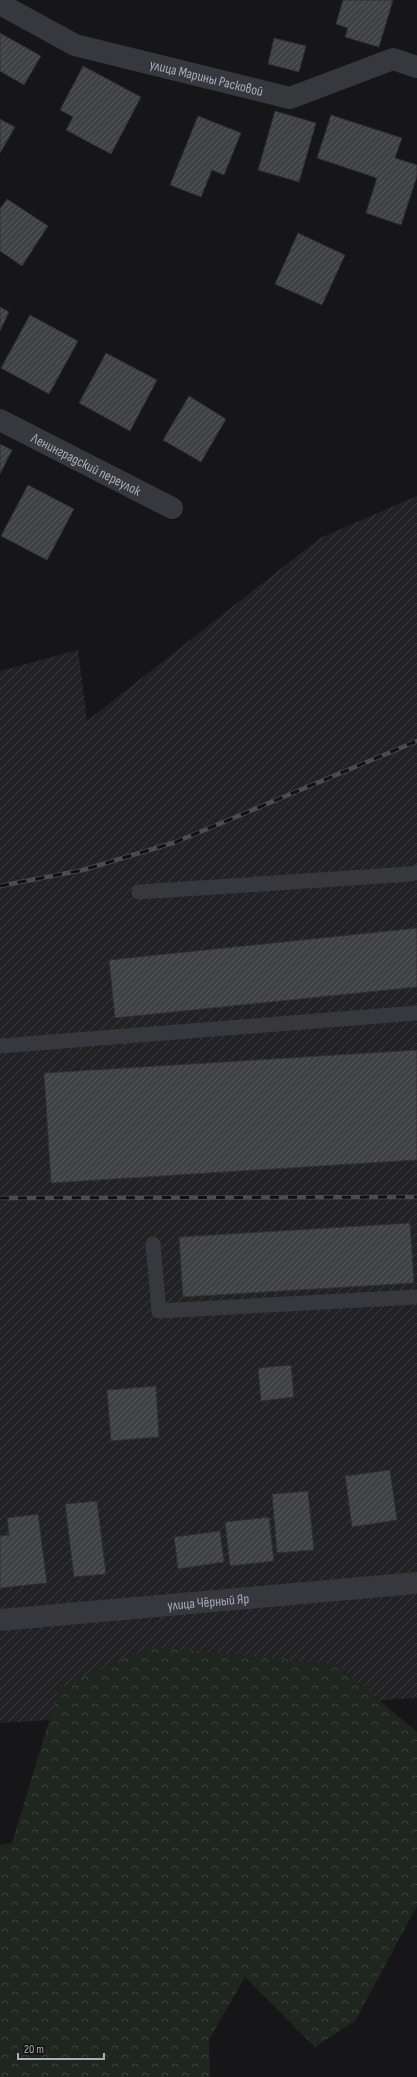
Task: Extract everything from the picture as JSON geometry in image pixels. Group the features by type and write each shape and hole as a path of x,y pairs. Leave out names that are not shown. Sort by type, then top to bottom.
{"street":[{"name":"улица Марины Расковой","path":"0,4 75,45 290,98 393,59 417,67"},
{"name":"Ленинградский переулок","path":"0,420 172,508"},
{"name":"улица Чёрный Яр","path":"0,1620 417,1583"}],"lane":[{"path":"140,892 411,874 417,872"},
{"path":"0,1046 417,1014"},
{"path":"153,1244 159,1311 417,1298"}],"shaded area":[{"path":"417,496 417,1698 0,1723 0,671 78,650 87,721 320,538"}],"green space":[{"path":"151,1647 336,1664 417,1732 417,1906 355,2021 315,2047 245,1977 209,2040 210,2077 0,2077 0,1845 12,1843 59,1688"}],"building":[{"path":"343,0 393,0 379,47 345,37 348,28 336,24"},
{"path":"0,33 41,56 24,85 0,71"},
{"path":"274,38 306,46 299,72 268,64"},
{"path":"83,66 141,97 111,154 66,130 73,117 60,110"},
{"path":"275,111 316,123 299,182 258,170"},
{"path":"331,115 402,138 395,158 417,165 417,176 401,225 366,213 377,178 317,158"},
{"path":"198,116 241,133 224,175 212,170 201,197 170,185"},
{"path":"0,119 15,127 0,153"},
{"path":"7,199 48,226 22,266 0,251 0,209"},
{"path":"298,233 345,255 322,305 275,284"},
{"path":"0,307 9,312 0,331"},
{"path":"30,315 78,341 49,394 1,368"},
{"path":"106,353 157,380 130,431 79,403"},
{"path":"189,396 226,419 201,462 163,440"},
{"path":"0,444 12,450 0,474"},
{"path":"28,485 74,509 47,560 1,536"},
{"path":"417,928 417,987 115,1018 109,960"},
{"path":"417,1050 417,1160 51,1183 44,1073"},
{"path":"410,1223 414,1283 183,1297 179,1237"},
{"path":"291,1365 294,1397 261,1401 258,1368"},
{"path":"156,1386 159,1437 111,1441 107,1390"},
{"path":"390,1470 397,1520 352,1527 345,1476"},
{"path":"308,1491 314,1550 277,1553 272,1494"},
{"path":"97,1501 106,1574 74,1577 65,1504"},
{"path":"38,1514 47,1583 0,1588 0,1536 9,1535 7,1518"},
{"path":"269,1517 274,1561 230,1566 225,1522"},
{"path":"220,1531 224,1562 178,1569 174,1537"}],"railway":[{"path":"0,886 83,870 176,842 417,741"},
{"path":"0,1198 417,1197"}]}
